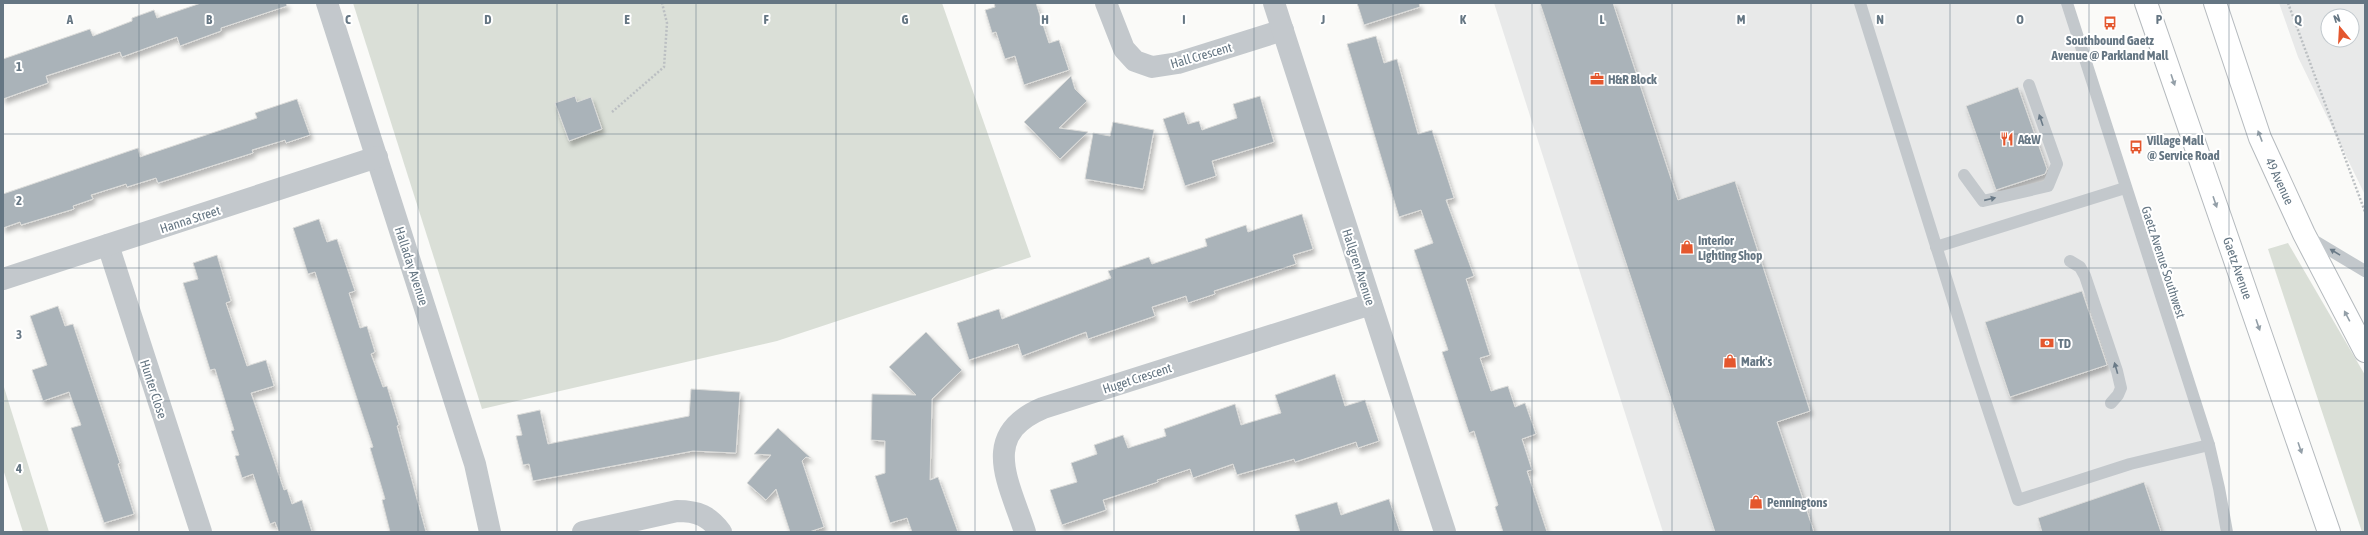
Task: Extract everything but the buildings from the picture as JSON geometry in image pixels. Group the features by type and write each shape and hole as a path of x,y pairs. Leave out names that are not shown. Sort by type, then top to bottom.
{"main road":[{"name":"Gaetz Avenue","path":"2146,3 2330,532"},
{"name":"49 Avenue","path":"2215,3 2260,138 2304,234 2365,351"}],"street":[{"name":"Halladay Avenue","path":"327,3 475,464 490,532"},
{"name":"Hall Crescent","path":"1106,3 1124,49 1135,61 1152,67 1178,63 1283,30"},
{"name":"Hallgren Avenue","path":"1274,3 1445,532"},
{"name":"Hanna Street","path":"3,279 377,157"},
{"name":"Hunter Close","path":"108,245 201,532"},
{"name":"Huget Crescent","path":"1025,532 1005,470 1003,454 1004,441 1010,430 1020,420 1043,408 1371,304"},
{"path":"583,532 677,511 691,511 709,518 721,532"}],"lane":[{"path":"1860,3 1936,247 2018,500 2130,464 2209,445"},
{"name":"Gaetz Avenue Southwest","path":"2067,3 2209,445 2227,532"},
{"path":"1964,175 1983,201 2048,186 2057,164 2029,85"},
{"path":"1936,247 2126,188"},
{"path":"2304,234 2365,271"},
{"path":"2070,261 2080,267 2085,276 2117,371 2121,388 2118,396 2110,403"}],"path":[{"path":"612,112 664,67 667,23 662,3"},
{"path":"2288,3 2365,212"}],"shaded area":[{"path":"353,3 942,3 1031,257 777,341 482,409"},
{"path":"1494,3 2064,3 2202,424 2227,532 1663,532"},
{"path":"2279,3 2365,3 2365,195 2298,57"},
{"path":"2288,243 2365,375 2365,532 2362,532 2268,249"},
{"path":"3,384 49,532 23,532 3,469"}],"place":[{"name":"Southbound Gaetz Avenue @ Parkland Mall","path":"2110,23"},
{"name":"H&R Block","path":"1597,79"},
{"name":"A&W","path":"2007,139"},
{"name":"Village Mall @ Service Road","path":"2136,147"},
{"name":"Interior Lighting Shop","path":"1687,247"},
{"name":"TD","path":"2047,343"},
{"name":"Mark's","path":"1730,361"},
{"name":"Penningtons","path":"1756,502"}]}
